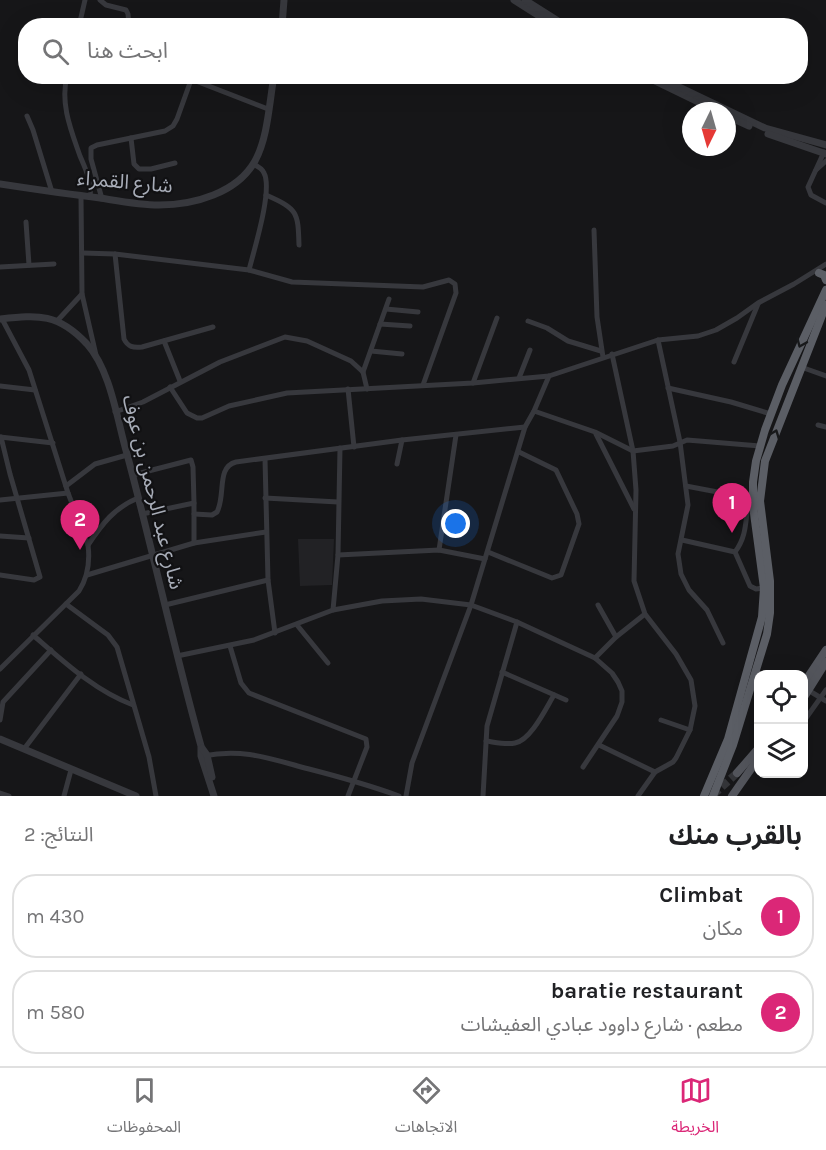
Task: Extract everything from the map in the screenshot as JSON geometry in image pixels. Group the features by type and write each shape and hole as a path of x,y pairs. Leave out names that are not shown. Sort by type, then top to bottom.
{"highway":[{"path":"820,272 824,274 826,280"},
{"path":"704,796 728,739 760,631 764,588 751,497 760,446 804,335 826,290"},
{"path":"713,796 733,746 767,634 771,598 760,510 762,474 769,450 826,305"}],"main road":[{"path":"808,684 826,650"},
{"path":"808,686 826,662"},
{"path":"737,773 754,754"},
{"path":"732,796 754,766"}],"street":[{"path":"81,18 85,0"},
{"path":"100,0 106,5 126,10 128,18"},
{"path":"283,18 284,0"},
{"path":"514,0 542,18"},
{"path":"525,0 553,18"},
{"path":"66,84 64,104 69,125 90,180 90,197"},
{"path":"102,199 91,159 91,148 97,144 165,131 173,126 189,84"},
{"path":"202,84 268,109"},
{"name":"شارع القمراء","path":"0,183 158,205 194,202 214,195 232,185 253,164 261,145 273,84"},
{"path":"661,84 698,102"},
{"path":"673,84 765,128 825,150"},
{"path":"27,116 52,192"},
{"path":"736,120 776,137 825,150"},
{"path":"132,138 134,164 139,169 151,169 175,163"},
{"path":"825,150 809,181 809,191 813,197 826,203"},
{"path":"815,171 826,161"},
{"path":"249,270 266,195 265,174 253,164"},
{"path":"266,195 294,210 298,219 299,245"},
{"path":"81,196 82,294 96,356"},
{"path":"26,222 29,265"},
{"path":"594,230 597,317 602,354"},
{"path":"83,253 115,254 249,270 292,282 423,287 444,280 453,282 456,293 423,385"},
{"path":"115,254 123,339 126,344 135,348 213,327"},
{"path":"0,267 54,264"},
{"path":"528,321 547,328 568,342 602,354 612,354 658,340 705,334 732,322 758,303 820,272 826,264"},
{"path":"57,321 82,294"},
{"path":"363,372 389,299"},
{"path":"734,362 758,303"},
{"path":"386,309 418,312"},
{"name":"شارع عبد الرحمن بن عوف","path":"1,319 41,316 57,321 80,337 96,356 106,378 133,475 177,656 216,796"},
{"path":"473,383 497,318"},
{"path":"0,669 79,591 87,575 88,545 68,493 29,370 1,319"},
{"path":"380,324 410,326"},
{"path":"115,412 143,402 220,362 285,337 324,347 351,361 363,372 367,388"},
{"path":"658,340 680,442 688,505 678,554 681,574 689,590 707,610 723,643"},
{"path":"164,341 180,381"},
{"path":"519,378 530,350"},
{"path":"371,351 402,354"},
{"path":"170,387 187,413 197,418 229,406 271,396 549,376 602,354"},
{"path":"612,354 633,452 634,581 645,614 676,654 691,680 695,706 690,730 676,758 655,772 638,796"},
{"path":"801,367 826,376"},
{"path":"407,796 415,753 471,605 525,427 549,376"},
{"path":"0,387 35,390"},
{"path":"668,388 771,414"},
{"path":"348,389 354,447"},
{"path":"534,411 595,432 633,452 673,446 687,440 760,446"},
{"path":"818,425 826,428"},
{"path":"194,514 217,513 225,469 236,462 402,440 525,427"},
{"path":"595,432 635,511"},
{"path":"439,550 456,435"},
{"path":"0,575 39,579 1,437 53,442"},
{"path":"397,464 402,440"},
{"path":"333,610 338,555 340,448"},
{"path":"488,552 556,578 561,575 579,524 577,514 556,470 519,452"},
{"path":"66,486 95,464 127,454"},
{"path":"265,459 268,580 275,633"},
{"path":"133,475 190,460 193,467 194,543"},
{"path":"686,486 751,497 746,532 735,552"},
{"path":"0,500 68,493"},
{"path":"88,545 117,508 138,498"},
{"path":"265,498 338,502"},
{"path":"142,514 194,503"},
{"path":"87,575 194,543 266,532"},
{"path":"0,536 28,538"},
{"path":"682,540 735,552"},
{"path":"338,555 439,550 485,559"},
{"path":"735,552 750,586 756,590 764,588"},
{"path":"165,605 268,580"},
{"path":"177,656 230,646 275,633 333,610 382,601 413,599 471,605 516,622 595,658 612,673 622,691 622,702 617,716 583,767"},
{"path":"66,604 114,642 149,758 156,796"},
{"path":"598,605 616,637"},
{"path":"595,658 616,637 645,614"},
{"path":"483,796 486,741 491,708 516,622"},
{"path":"297,625 328,663"},
{"path":"33,635 81,674 111,695 133,705"},
{"path":"230,646 241,683 249,693 366,740 367,747 348,796"},
{"path":"0,720 3,702 51,650"},
{"path":"502,672 566,700"},
{"path":"24,749 81,674"},
{"path":"808,717 823,700 826,690"},
{"path":"808,692 823,700"},
{"path":"486,741 514,743 521,740 533,728 554,695"},
{"path":"660,720 690,730"},
{"path":"0,739 119,793 136,796"},
{"path":"599,745 655,772"},
{"path":"204,756 227,753 253,754 354,780 399,796"},
{"path":"64,796 71,770"},
{"path":"0,793 9,796"}],"shaded area":[{"path":"298,539 334,539 332,585 300,586"}],"tunnel":[{"path":"713,795 737,773"}],"place":[{"name":"Climbat","path":"732,533"},
{"name":"baratie restaurant","path":"80,550"}]}
